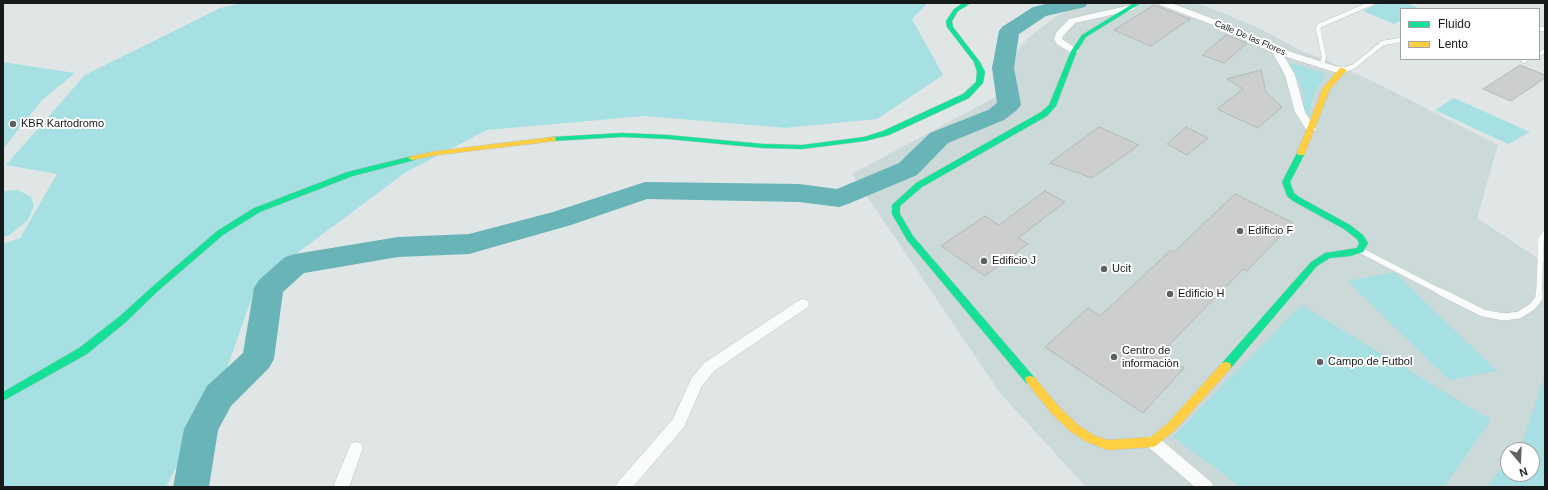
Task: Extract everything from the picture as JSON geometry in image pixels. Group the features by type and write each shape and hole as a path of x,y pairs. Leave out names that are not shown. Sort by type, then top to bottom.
{"street":[{"path":"3,397 83,351 123,319 155,289 220,233 257,210 350,174 437,153 557,138 622,135 653,136 763,146 802,147 859,140 886,133 966,96 979,83 981,72 978,62 950,27 949,21 956,10 968,3"},
{"name":"Calle De las Flores","path":"1163,3 1232,29 1276,50 1334,69 1343,70"},
{"path":"1134,6 1084,36 1074,50 1052,106 1044,114 919,185 896,205 896,214 910,238 1056,411 1074,428 1091,439 1108,445 1153,442 1172,426 1196,400 1314,264 1328,255 1350,253 1360,250 1364,243 1360,237 1347,227 1296,199 1290,194 1286,186 1286,182 1312,129 1327,88 1343,70"},
{"path":"1074,50 1060,42 1058,39 1059,35 1072,21 1134,6"},
{"path":"1276,50 1290,75 1300,112 1312,129"},
{"path":"623,487 679,423 696,383 709,367 802,304"},
{"path":"1153,442 1206,487"},
{"path":"341,487 356,448"}],"lane":[{"path":"1322,64 1324,56 1318,28 1321,25 1372,3"},
{"path":"1343,70 1353,67 1383,43 1400,40"},
{"path":"1360,250 1483,313 1504,318 1519,314 1532,307 1539,298 1541,239 1545,234"}],"shaded area":[{"path":"241,3 928,3 912,19 943,75 877,119 785,128 645,116 487,130 406,172 257,283 227,368 166,487 3,487 3,244 20,238 57,174 6,165 85,75 220,8"},
{"path":"1196,3 1261,29 1301,51 1331,62 1382,86 1498,145 1477,218 1545,263 1545,487 1086,487 1000,393 852,174 1016,86 1012,68 1018,50 1026,40 1055,17 1080,4"},
{"path":"1379,3 1406,3 1418,8 1400,8 1400,21 1394,24 1363,11"},
{"name":"KBR Kartodromo","path":"3,62 75,73 42,100 3,149"},
{"path":"1289,62 1326,74 1314,93 1308,120 1304,113 1303,91"},
{"path":"1454,98 1530,132 1508,144 1435,110"},
{"path":"18,190 31,197 34,206 28,220 11,234 3,238 3,191"},
{"path":"1394,272 1497,371 1449,380 1347,281"},
{"name":"Campo de Futbol","path":"1301,305 1491,420 1444,487 1241,487 1173,437"},
{"path":"1545,375 1545,487 1487,487 1500,471 1500,482 1540,482 1540,442 1523,442"}],"building":[{"path":"1154,5 1190,19 1151,46 1114,30"},
{"path":"1226,35 1247,43 1224,63 1202,55"},
{"path":"1520,65 1545,75 1545,78 1511,101 1483,89"},
{"path":"1261,70 1266,92 1282,107 1258,128 1217,109 1243,89 1227,79"},
{"path":"1099,127 1139,145 1092,178 1050,163"},
{"path":"1186,127 1208,138 1187,155 1167,144"},
{"name":"Edificio J","path":"1045,191 1065,202 1018,238 1028,244 985,276 941,246 985,216 999,225"},
{"path":"1235,194 1293,223 1247,271 1243,269 1161,353 1184,368 1143,413 1045,347 1088,308 1100,316 1171,250 1174,252"}],"waterway":[{"path":"191,487 201,429 219,396 258,359 269,288 295,264 398,247 469,244 561,219 645,190 799,193 839,198 908,169 939,138 996,115 1009,105 1003,68 1009,31 1040,11 1078,3"}],"traffic: fast":[{"path":"552,139 622,135 668,137 763,146 802,147 865,139 886,133 966,96 979,83 981,72 977,62 950,27 949,21 956,10 968,3"},
{"path":"1030,380 910,238 896,214 896,205 919,185 1044,114 1052,106 1074,51 1084,36 1138,3"},
{"path":"1226,366 1314,264 1328,255 1350,253 1360,250 1364,243 1360,237 1347,227 1296,199 1290,194 1286,182 1301,153"},
{"path":"3,397 83,351 123,319 155,289 220,233 257,210 350,174 412,158"}],"traffic: slow":[{"path":"1301,153 1327,88 1343,70"},
{"path":"412,158 437,153 552,139"},
{"path":"1030,380 1056,411 1074,428 1091,439 1108,445 1153,442 1172,426 1226,366"}],"place":[{"name":"KBR Kartodromo","path":"13,124"},
{"name":"Edificio F","path":"1240,231"},
{"name":"Edificio J","path":"984,261"},
{"name":"Ucit","path":"1104,269"},
{"name":"Edificio H","path":"1170,294"},
{"name":"Centro de informaciòn","path":"1114,357"},
{"name":"Campo de Futbol","path":"1320,362"}]}
